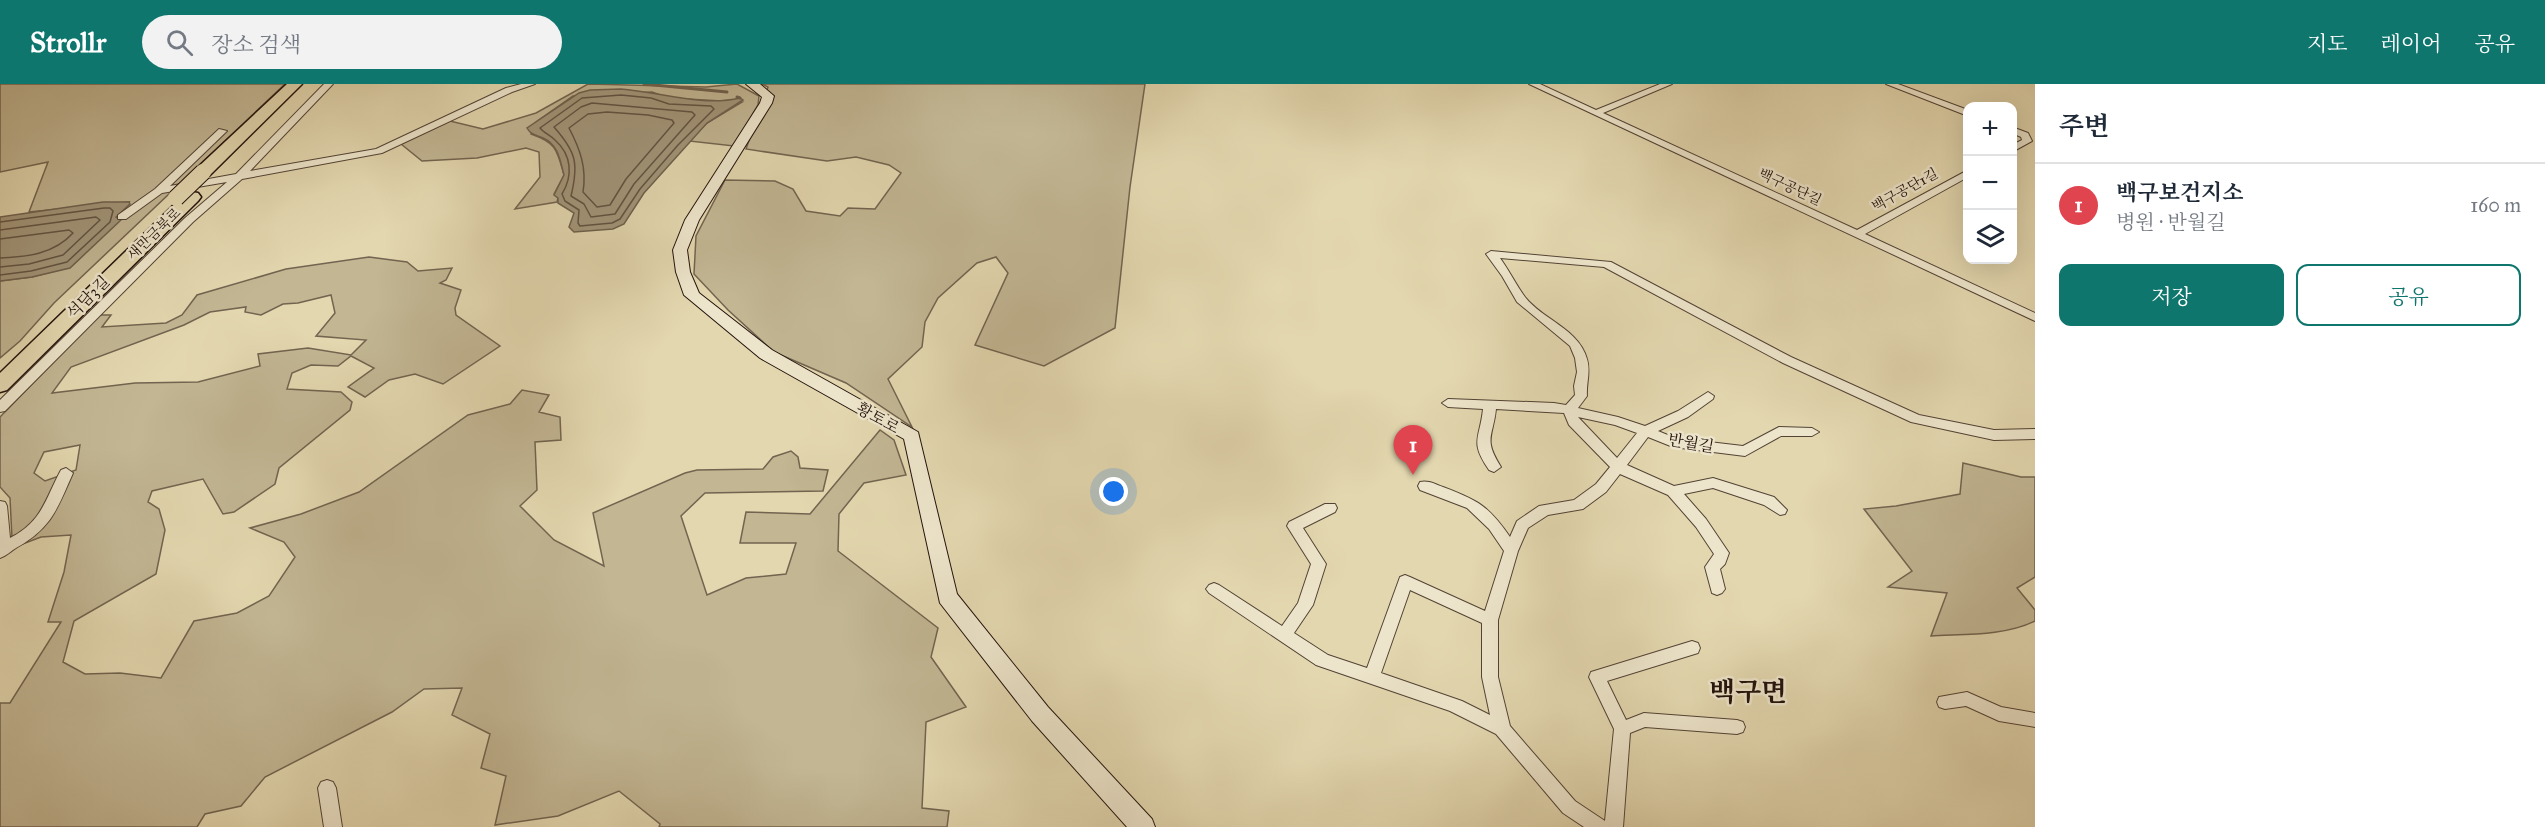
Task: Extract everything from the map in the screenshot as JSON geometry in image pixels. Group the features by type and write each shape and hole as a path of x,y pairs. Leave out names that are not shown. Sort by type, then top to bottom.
{"highway":[{"name":"새만금북로","path":"211,172 295,84"},
{"name":"새만금북로","path":"0,367 176,195 211,172 307,84"},
{"name":"새만금북로","path":"0,385 176,195"}],"main road":[{"name":"황토로","path":"752,84 768,96 766,103 692,220 680,250 683,272 692,295 766,354 912,436 947,597 1040,714 1143,827"}],"street":[{"name":"석담3길","path":"0,408 189,220 242,174 329,84"},
{"path":"122,217 143,204 242,174 379,151 499,95 531,84"},
{"name":"백구공단길","path":"1533,84 2035,317"},
{"path":"1596,113 1668,84"},
{"path":"1890,84 1963,111"},
{"path":"176,195 222,131"},
{"path":"2017,132 2025,135 2027,141 2017,147"},
{"name":"백구공단1길","path":"1858,234 1963,176"},
{"path":"1717,589 1712,567 1720,560 1722,553 1701,523 1673,490 1618,467 1574,422 1569,410 1581,396 1583,372 1581,357 1575,344 1521,300 1507,275 1491,254 1606,264 1787,360 1916,419 1994,435 2035,434"},
{"path":"1502,729 1490,677 1490,620 1511,551 1522,525 1544,510 1578,505 1601,488 1645,432 1683,414 1708,396"},
{"name":"반월길","path":"1448,403 1554,406 1618,422 1673,442 1745,451 1779,431 1812,432"},
{"path":"1490,404 1489,418 1481,439 1483,453 1494,467"},
{"path":"0,506 2,550 30,534 43,521 66,473"},
{"path":"1673,490 1713,483 1768,501 1780,510"},
{"path":"1425,486 1472,504 1494,525 1511,551"},
{"path":"1284,635 1305,605 1319,564 1294,526 1330,508"},
{"path":"1372,676 1405,581 1490,620"},
{"path":"1214,589 1322,660 1456,706 1502,729 1569,807 1599,827"},
{"path":"1614,827 1622,729 1597,677 1692,648"},
{"path":"1945,702 1967,699 1999,714 2035,720"},
{"path":"1622,729 1644,720 1737,727"},
{"path":"327,788 333,827"}],"shaded area":[{"path":"0,84 285,84 54,303 20,341 0,358 0,281 32,277 70,267 120,220 116,218 129,202 29,212 48,162 0,172"},
{"path":"588,84 706,87 737,84 759,96 758,105 734,146 689,141 707,123 742,102 669,98 652,92 573,96 536,122 531,134 551,144 557,153 564,175 554,194 558,198 557,202 515,209 540,177 539,152 526,148 477,158 422,161 401,144 450,121 483,129 536,113"},
{"path":"762,84 1145,84 1130,187 1115,328 1044,366 975,345 1008,273 996,257 977,263 938,298 925,322 922,347 888,379 912,427 846,383 774,352 728,310 694,274 696,236 725,180 775,181 793,189 806,211 840,216 848,208 875,209 901,173 889,165 856,157 827,161 746,149 768,87"},
{"path":"369,257 407,262 418,271 452,268 446,280 440,283 461,290 455,308 456,315 500,346 443,384 415,374 389,380 365,397 348,387 374,368 351,356 338,366 311,365 292,373 287,389 341,392 352,402 350,410 279,468 275,484 234,512 223,514 203,479 152,491 148,502 159,509 165,530 156,574 74,621 63,662 85,674 120,673 161,678 194,621 237,613 269,596 295,557 284,542 250,528 301,514 359,492 468,415 510,404 522,390 549,395 539,412 560,417 561,440 535,442 537,490 520,506 554,540 604,566 593,513 685,473 697,470 763,469 773,457 791,451 798,457 800,468 828,470 823,491 705,493 681,516 707,595 746,578 786,574 796,543 740,543 746,512 810,514 880,430 894,440 906,475 864,483 839,514 838,551 938,628 931,657 966,707 926,722 922,808 949,811 947,827 659,827 660,824 619,791 558,816 495,825 506,776 481,768 490,734 452,715 462,688 424,689 392,712 265,777 241,806 205,814 197,827 0,827 0,703 10,703 61,622 48,622 64,572 71,535 41,537 7,550 12,538 10,498 0,487 0,417 99,315 111,315 102,327 166,323 182,315 197,295 286,269","holes":["331,295 335,313 316,336 366,340 351,355 308,348 258,354 260,366 198,382 135,383 52,393 71,367 184,325 210,312 246,307 245,312 261,315 283,304","80,445 76,470 45,481 34,473 44,452"]},
{"path":"1963,463 2021,477 2035,477 2035,577 2017,588 2035,610 2035,621 1998,632 1931,636 1947,593 1888,587 1912,571 1864,509 1896,506 1960,494"}],"water":[{"path":"621,89 695,100 740,98 743,100 707,123 644,193 624,224 613,229 574,232 569,227 574,213 558,203 558,198 554,195 564,175 558,154 548,141 527,128 579,93 590,90"},
{"path":"103,202 129,202 130,204 116,217 121,220 70,268 32,277 0,281 0,217"}],"waterway":[{"path":"644,84 727,92"}],"place":[{"name":"백구보건지소","path":"1413,475"}],"district":[{"name":"백구면","path":"1748,691"}]}
